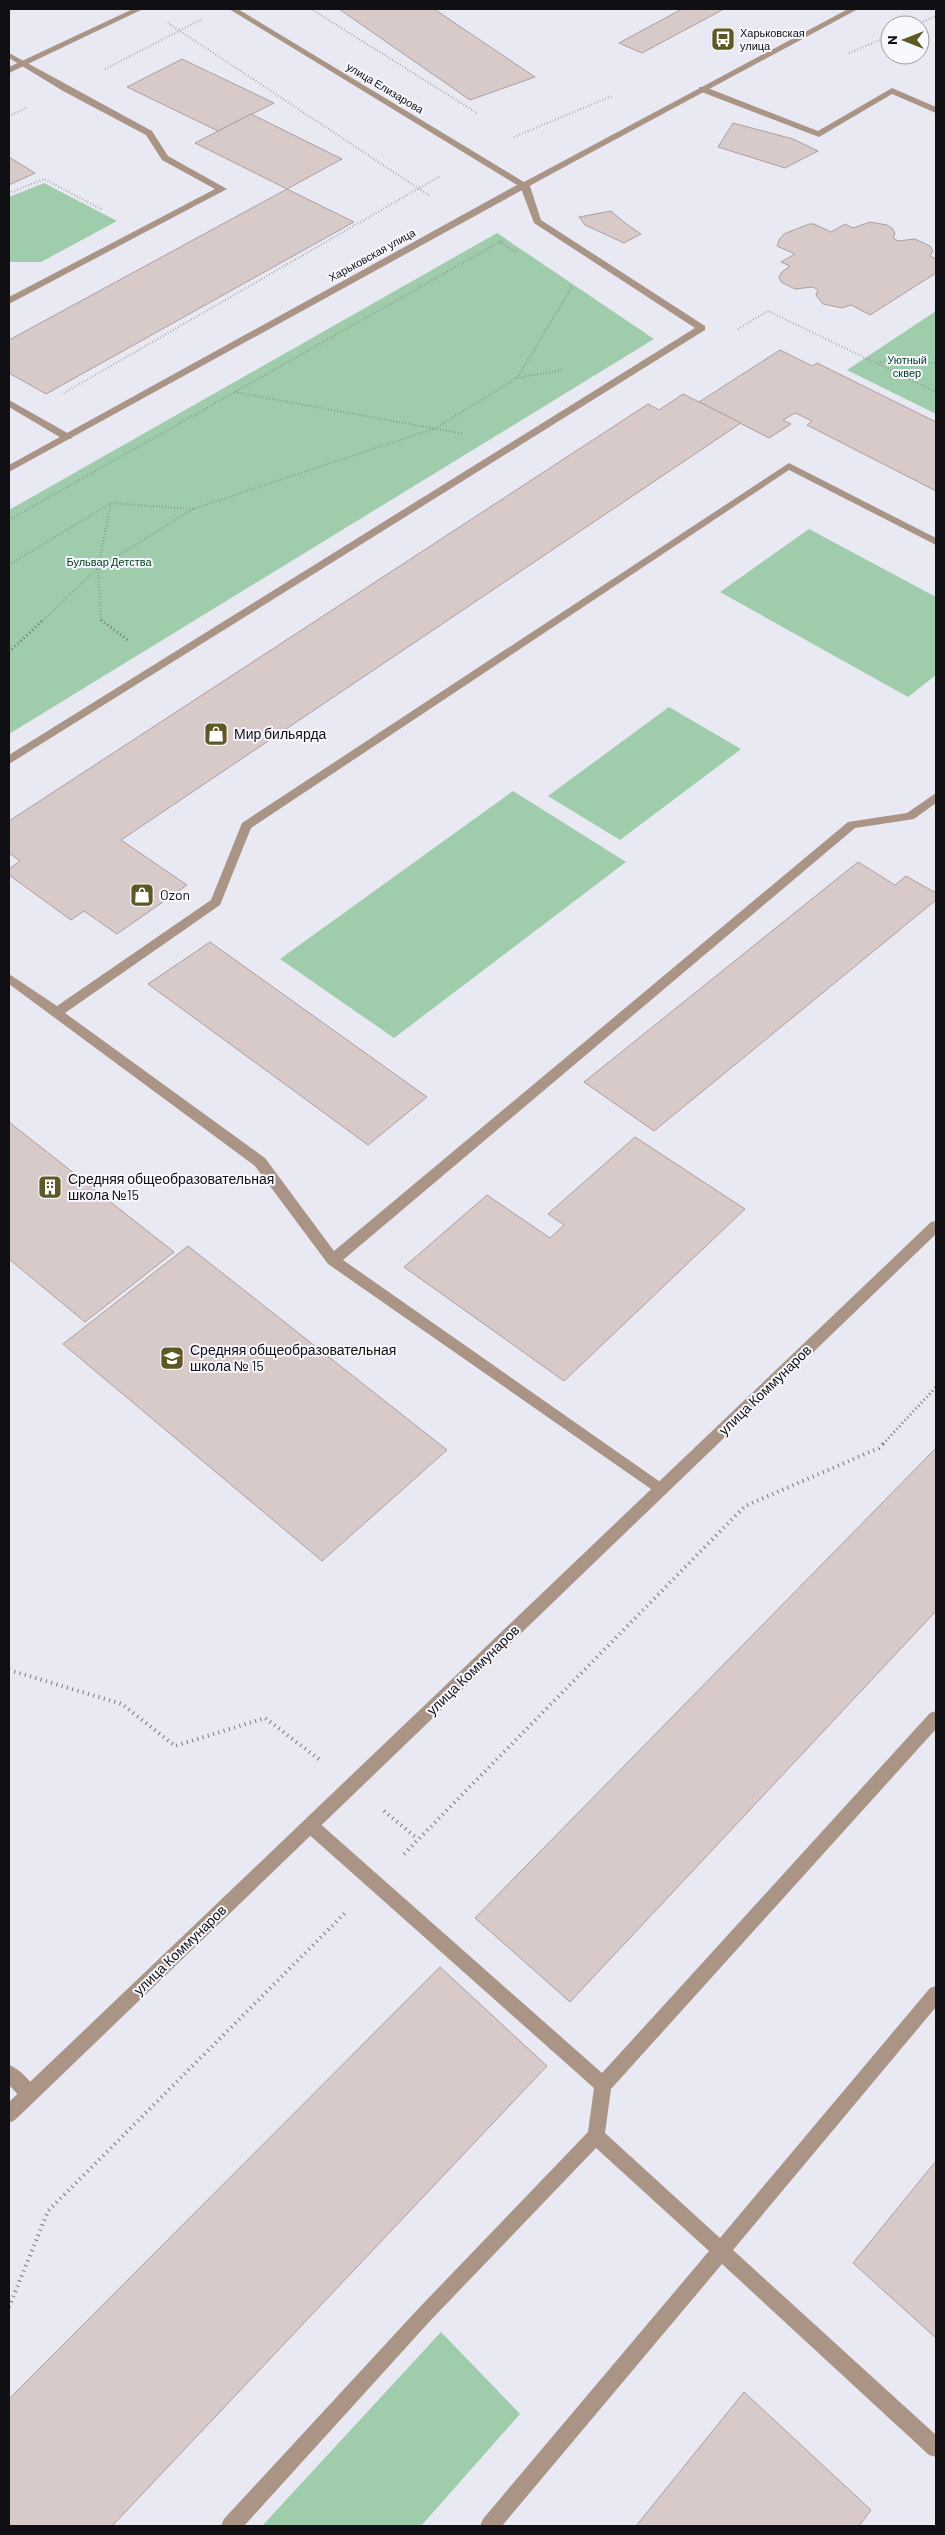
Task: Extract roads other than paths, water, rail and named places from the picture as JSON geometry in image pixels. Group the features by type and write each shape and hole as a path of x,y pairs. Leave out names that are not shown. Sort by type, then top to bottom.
{"street":[{"path":"9,70 139,9"},
{"name":"улица Елизарова","path":"233,9 524,186"},
{"name":"Харьковская улица","path":"9,469 702,89 854,9"},
{"path":"9,55 21,64 149,134 165,158 222,189 9,302"},
{"path":"702,89 819,134 892,91 936,110"},
{"path":"9,760 702,328 536,221 524,186"},
{"path":"9,403 67,437"},
{"path":"56,1013 216,902 246,826 789,466 936,542"},
{"path":"332,1260 852,825 910,816 936,797"},
{"path":"9,978 260,1162 332,1260 661,1490"},
{"name":"улица Коммунаров","path":"9,2114 936,1226"},
{"path":"231,2526 424,2315 596,2136 603,2085 936,1718"},
{"path":"311,1826 603,2085"},
{"path":"490,2526 936,1994"},
{"path":"9,2073 29,2094"},
{"path":"596,2136 936,2448"}],"place":[{"name":"Харьковская улица","path":"723,39"},
{"name":"Мир бильярда","path":"216,734"},
{"name":"Ozon","path":"142,895"},
{"name":"Средняя общеобразовательная школа №15","path":"50,1187"},
{"name":"Средняя общеобразовательная школа № 15","path":"172,1358"}],"park label":[{"name":"Уютный сквер","path":"907,366"},
{"name":"Бульвар Детства","path":"109,562"}]}
